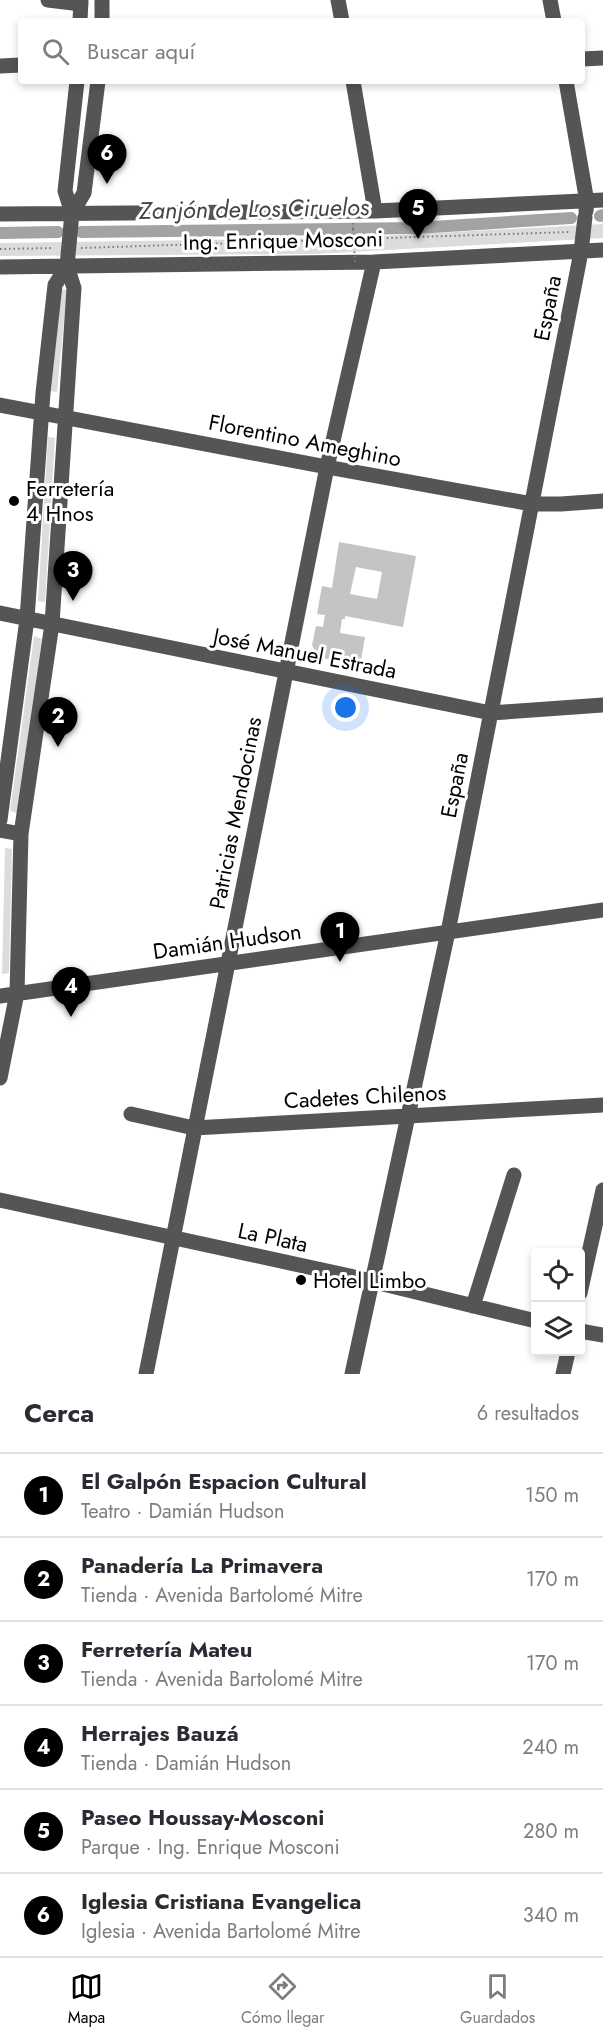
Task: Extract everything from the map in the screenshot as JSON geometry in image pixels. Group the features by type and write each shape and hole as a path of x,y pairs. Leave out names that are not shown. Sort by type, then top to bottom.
{"street":[{"path":"48,0 81,2 80,18"},
{"path":"102,0 102,18"},
{"path":"338,0 341,18"},
{"path":"550,0 553,18"},
{"path":"585,59 603,58"},
{"path":"0,66 18,65"},
{"path":"0,1078 17,993 21,834 52,624 74,288 67,266 72,213 65,191 77,84"},
{"path":"72,213 84,193 98,84"},
{"path":"354,84 375,211"},
{"name":"España","path":"352,1374 448,932 581,252 587,202 567,84"},
{"path":"0,214 375,211 603,200"},
{"name":"Ing. Enrique Mosconi","path":"0,267 374,262 603,250"},
{"name":"Patricias Mendocinas","path":"146,1374 327,467 374,262"},
{"path":"0,820 27,619 41,412 55,285 67,266"},
{"name":"Florentino Ameghino","path":"0,405 532,504 603,501"},
{"name":"José Manuel Estrada","path":"0,613 491,713 603,705"},
{"path":"0,830 21,834"},
{"name":"Damián Hudson","path":"0,996 603,910"},
{"name":"Cadetes Chilenos","path":"131,1114 194,1128 603,1105"},
{"path":"473,1306 514,1174"},
{"path":"585,1271 603,1190"},
{"name":"La Plata","path":"0,1200 371,1281 531,1320"},
{"path":"585,1333 603,1335"},
{"path":"563,1374 567,1356"}],"path":[{"path":"353,229 355,262"},
{"path":"0,249 576,232"}],"shaded area":[{"path":"603,224 603,238 314,254 0,256 0,243 344,238"},
{"path":"61,289 67,290 57,392 51,391"},
{"path":"48,437 55,438 45,602 38,601"},
{"path":"34,636 42,639 17,813 10,811"},
{"path":"5,848 12,849 9,973 2,974"}],"building":[{"path":"339,542 416,556 403,627 345,616 345,619 342,619 340,633 365,637 360,666 318,657 312,645 316,626 323,627 325,615 317,614 322,586 332,588","holes":["356,567 382,572 377,599 350,594"]}],"waterway":[{"name":"Zanjón de Los Ciruelos","path":"81,232 417,228 571,218"},
{"name":"Zanjón de Los Ciruelos","path":"0,233 58,232"}],"place":[{"name":"Iglesia Cristiana Evangelica","path":"107,184"},
{"name":"Paseo Houssay-Mosconi","path":"418,239"},
{"name":"Ferretería 4 Hnos","path":"14,501"},
{"name":"Ferretería Mateu","path":"73,601"},
{"name":"Panadería La Primavera","path":"58,747"},
{"name":"El Galpón Espacion Cultural","path":"340,962"},
{"name":"Herrajes Bauzá","path":"71,1017"},
{"name":"Hotel Limbo","path":"301,1280"}]}
